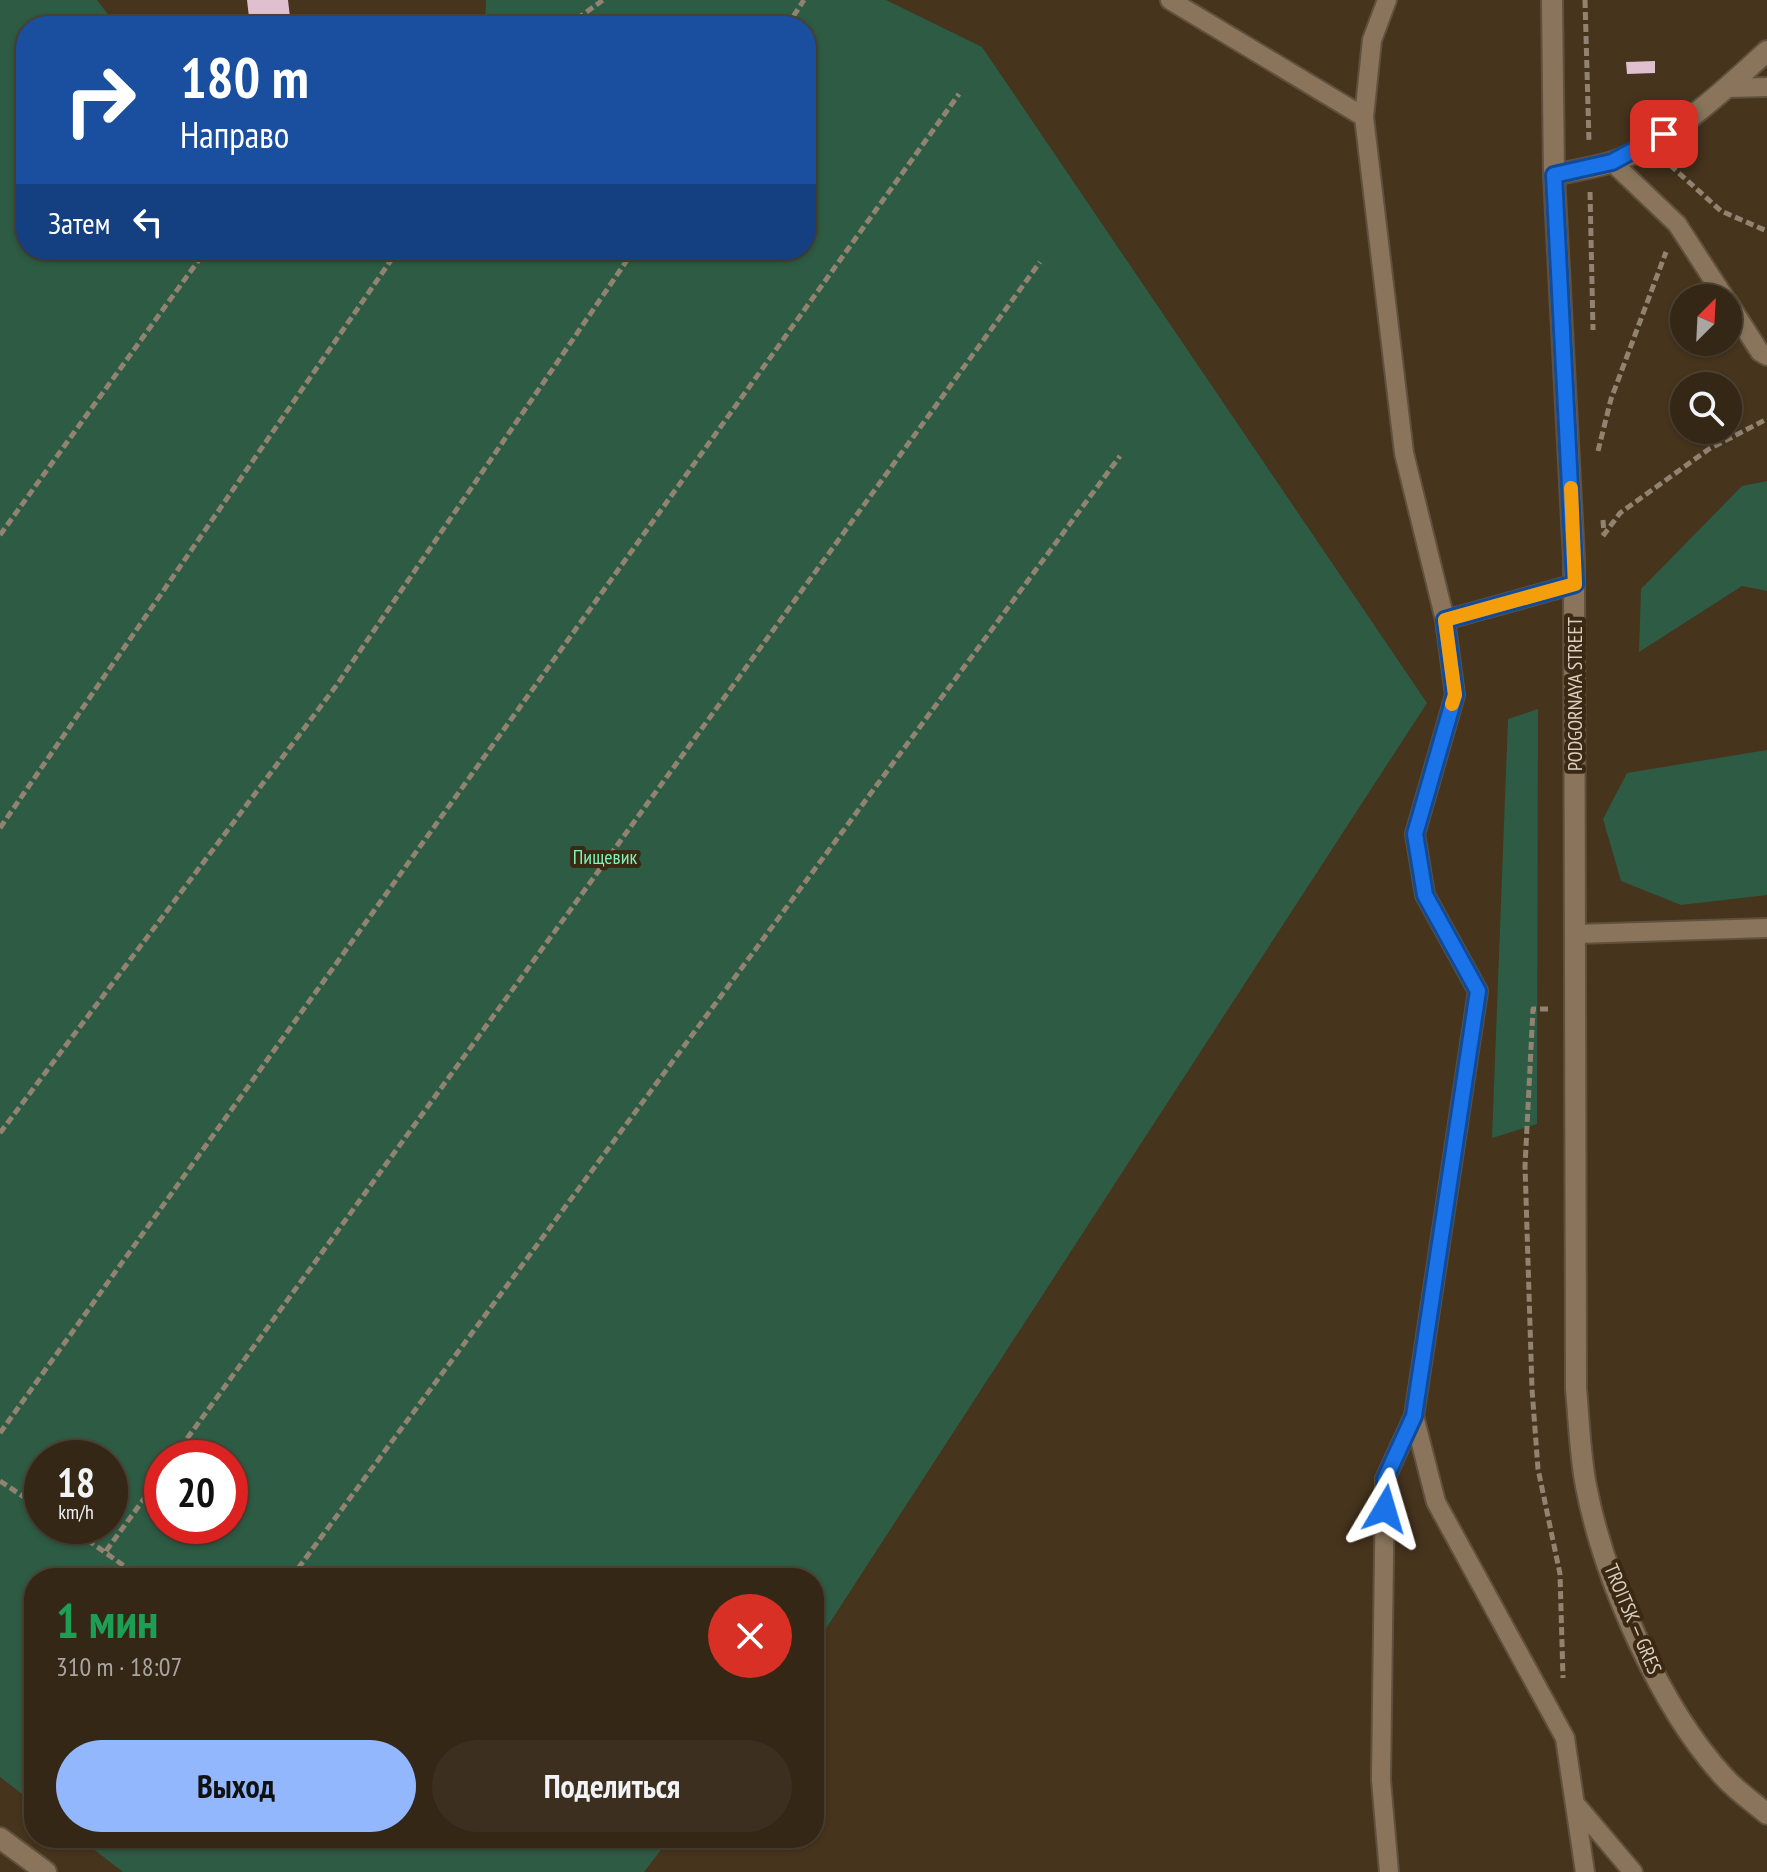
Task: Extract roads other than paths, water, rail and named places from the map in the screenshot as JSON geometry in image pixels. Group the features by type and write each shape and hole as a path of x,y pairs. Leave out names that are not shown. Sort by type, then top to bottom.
{"street":[{"name":"PODGORNAYA STREET","path":"1552,0 1554,175 1575,584 1576,1389"},
{"path":"1554,175 1612,162 1647,144 1681,124 1767,51"},
{"name":"TROITSK — GRES","path":"1576,1389 1586,1486 1606,1559 1633,1629 1673,1706 1725,1778 1767,1814"},
{"path":"0,1838 46,1872"}],"lane":[{"path":"1170,0 1364,117"},
{"path":"1387,0 1372,40 1364,117 1404,453 1445,620 1455,695 1415,834 1425,895 1478,991 1414,1416 1385,1479 1381,1780 1389,1872"},
{"path":"1727,88 1767,87"},
{"path":"1612,162 1677,224 1716,284"},
{"path":"1742,321 1767,356"},
{"path":"1445,620 1575,584"},
{"path":"1576,934 1767,928"},
{"path":"1414,1416 1436,1502 1565,1738 1578,1806 1585,1872"},
{"path":"1578,1806 1633,1872"}],"park label":[{"name":"Пищевик","path":"605,857"}]}
